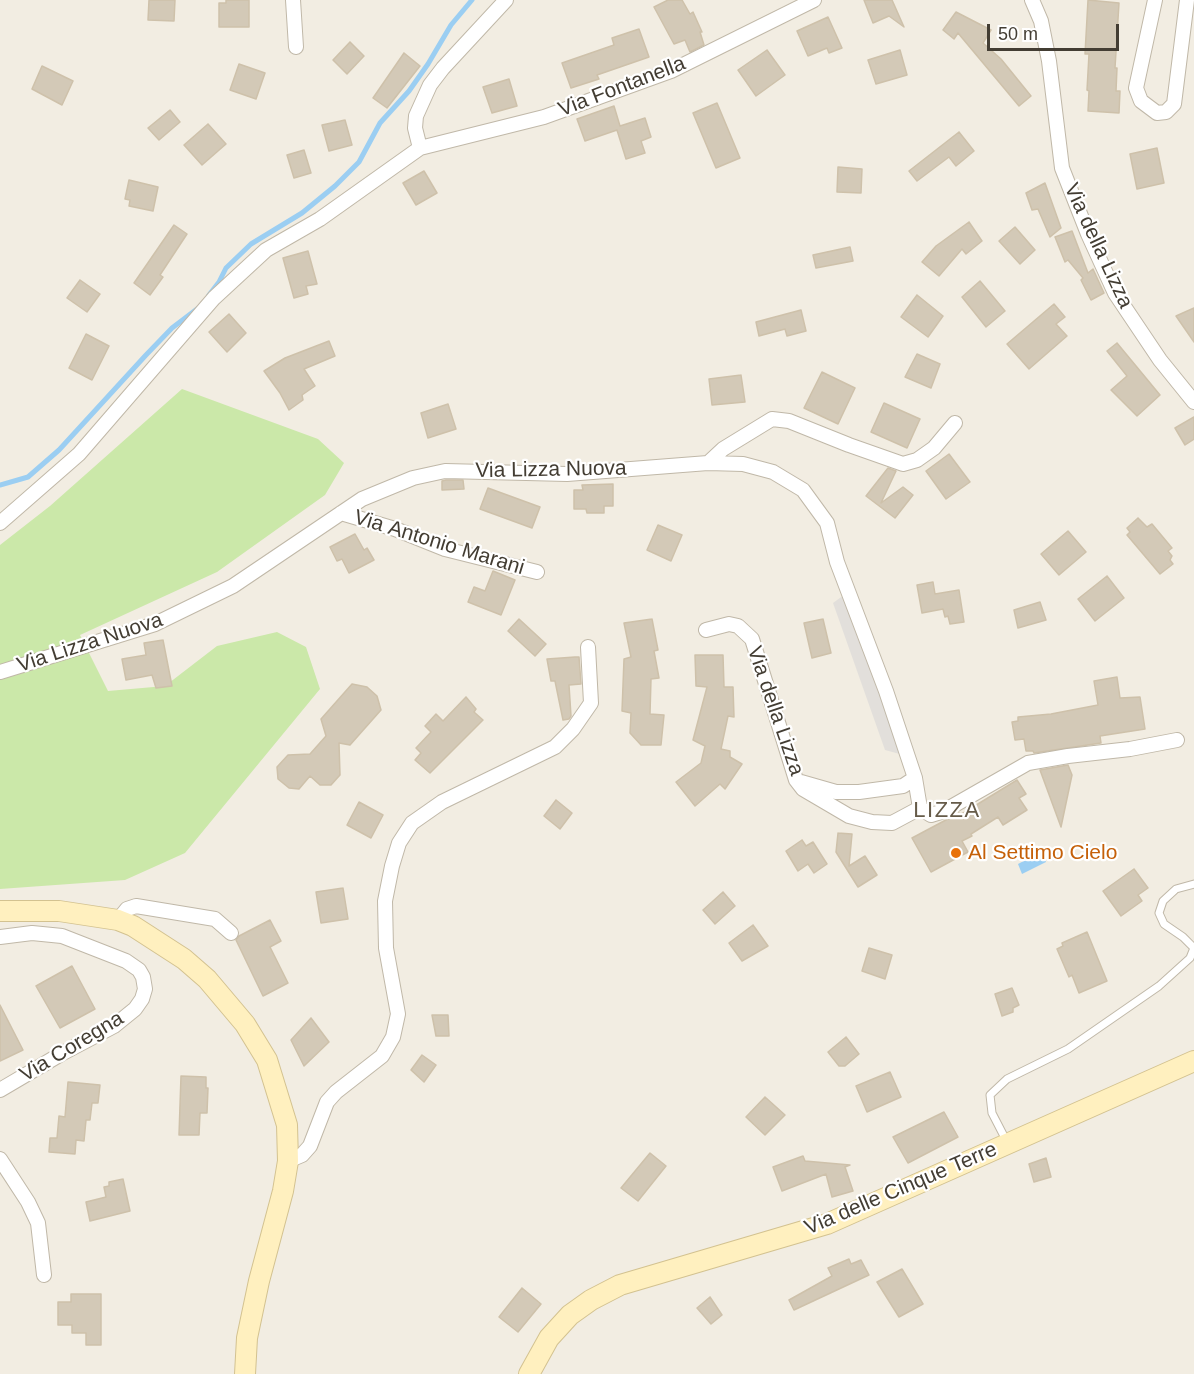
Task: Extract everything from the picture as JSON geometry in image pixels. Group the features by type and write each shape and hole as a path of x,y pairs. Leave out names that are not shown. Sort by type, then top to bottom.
{"main road":[{"path":"0,911 59,911 118,920 133,926 184,959 207,979 245,1024 267,1060 287,1125 288,1161 283,1191 259,1281 247,1338 245,1374"},
{"name":"Via delle Cinque Terre","path":"529,1374 549,1338 570,1315 591,1300 620,1285 827,1224 1194,1061"}],"street":[{"path":"293,0 296,47"},
{"path":"0,523 79,454 214,298 266,250 320,219 420,148 415,128 416,116 430,85 506,0"},
{"name":"Via Fontanella","path":"420,148 544,117 671,71 814,0"},
{"name":"Via della Lizza","path":"1032,0 1041,21 1049,61 1062,168 1088,234 1115,292 1160,360 1194,402"},
{"path":"1155,0 1136,88 1141,101 1157,112 1166,112 1174,104 1187,0"},
{"path":"708,463 723,449 772,419 789,421 903,464 916,460 934,448 955,423"},
{"name":"Via Lizza Nuova","path":"0,672 155,624 233,586 362,499 413,478 445,471 567,474 708,463 743,464 773,472 803,490 827,523 837,562 886,691 915,778 920,808"},
{"name":"Via Antonio Marani","path":"341,513 395,529 446,549 537,572"},
{"name":"Via della Lizza","path":"706,630 729,624 738,626 752,639 796,780 802,789 849,816 872,822 892,823 920,808"},
{"path":"288,1161 302,1155 310,1146 327,1102 336,1092 382,1056 393,1037 398,1014 386,948 385,901 399,843 412,823 442,802 555,747 573,729 591,703 588,647"},
{"path":"920,808 931,815 944,811 1028,763 1177,740"},
{"path":"796,780 836,792 859,792 903,786 915,778"},
{"path":"118,920 127,909 136,906 215,919 231,933"},
{"name":"Via Coregna","path":"0,937 32,933 62,936 126,961 139,970 143,977 145,990 135,1010 114,1026 0,1090"},
{"path":"0,1159 28,1202 38,1223 44,1275"}],"lane":[{"path":"1008,1144 992,1113 990,1095 1007,1079 1068,1049 1159,986 1190,958 1194,948 1164,924 1159,913 1163,901 1176,889 1194,884"}],"green space":[{"path":"182,389 318,439 344,463 325,495 217,572 80,635 108,691 165,686 217,646 277,632 306,647 320,689 185,853 125,880 0,889 0,545 50,506"}],"shaded area":[{"path":"848,592 907,756 885,750 833,603"}],"water":[{"path":"1041,852 1046,862 1022,874 1018,864"}],"building":[{"path":"149,0 175,0 174,21 148,20"},
{"path":"226,0 249,0 249,27 219,27 219,3 226,3"},
{"path":"668,0 682,0 690,14 693,12 702,32 700,32 704,45 690,52 685,40 674,44 654,7"},
{"path":"864,0 892,0 904,27 889,16 873,23"},
{"path":"1088,0 1119,3 1115,68 1117,68 1116,91 1120,91 1119,113 1088,111 1089,54 1085,54"},
{"path":"956,12 991,30 983,43 1001,59 1031,96 1019,106 958,33 954,39 943,30"},
{"path":"828,17 842,48 829,53 827,48 808,56 797,31"},
{"path":"639,29 649,57 597,75 599,79 571,88 562,63 614,45 612,38"},
{"path":"350,42 364,56 347,74 333,60"},
{"path":"767,50 785,75 756,96 738,70"},
{"path":"900,50 907,75 876,84 868,60"},
{"path":"404,53 420,66 387,108 373,98"},
{"path":"239,64 265,73 256,99 230,90"},
{"path":"42,66 73,81 62,105 32,89"},
{"path":"509,79 517,106 492,113 483,87"},
{"path":"717,103 740,158 716,168 693,113"},
{"path":"614,106 620,126 645,118 651,137 641,141 645,153 626,159 617,130 585,141 577,119"},
{"path":"170,110 180,122 159,140 148,128"},
{"path":"345,120 352,145 329,151 322,125"},
{"path":"208,124 226,144 202,165 184,145"},
{"path":"959,132 974,151 956,166 949,157 917,181 909,171"},
{"path":"1157,148 1164,183 1137,189 1130,154"},
{"path":"304,150 311,173 294,178 287,155"},
{"path":"838,167 862,169 861,193 837,192"},
{"path":"424,171 437,193 416,205 403,183"},
{"path":"129,180 158,187 153,211 129,206 130,200 125,199"},
{"path":"1045,183 1061,228 1050,237 1038,209 1032,210 1026,193"},
{"path":"969,222 982,241 966,254 962,249 939,276 922,262 936,246"},
{"path":"174,225 187,234 160,275 163,277 150,295 134,283"},
{"path":"1015,227 1035,250 1020,264 999,241"},
{"path":"1072,231 1088,273 1093,269 1104,293 1091,300 1081,280 1083,278 1068,260 1065,262 1055,237"},
{"path":"850,247 853,261 816,268 813,255"},
{"path":"308,251 317,284 306,286 308,294 294,298 283,258"},
{"path":"80,280 100,294 87,312 67,298"},
{"path":"980,281 1005,311 986,327 962,297"},
{"path":"917,295 943,316 928,337 901,317"},
{"path":"1054,304 1065,317 1056,324 1067,336 1029,369 1007,344"},
{"path":"1194,308 1194,342 1176,316"},
{"path":"801,310 806,331 787,336 785,329 759,336 756,322"},
{"path":"229,314 246,333 227,352 209,332"},
{"path":"86,334 109,346 92,380 69,368"},
{"path":"329,341 335,356 304,369 315,386 302,395 303,400 289,410 264,371 285,358"},
{"path":"1117,343 1160,395 1137,416 1111,390 1127,376 1107,351"},
{"path":"917,354 940,364 931,388 905,377"},
{"path":"822,372 855,388 838,424 804,408"},
{"path":"741,375 745,402 712,405 709,379"},
{"path":"884,403 920,419 907,448 871,432"},
{"path":"448,404 456,429 428,438 421,413"},
{"path":"1194,417 1194,439 1185,445 1175,428"},
{"path":"949,454 970,482 946,499 926,471"},
{"path":"888,468 896,471 881,503 903,487 913,495 895,518 866,496"},
{"path":"463,480 464,489 442,490 442,481"},
{"path":"613,484 613,506 604,506 604,513 587,513 586,509 574,509 574,490 583,490 582,485"},
{"path":"488,488 540,507 532,528 480,509"},
{"path":"1138,518 1147,527 1152,524 1172,548 1168,551 1172,556 1170,560 1173,564 1160,574 1127,535 1130,532 1127,528"},
{"path":"658,525 682,535 671,561 647,550"},
{"path":"1068,531 1086,552 1059,575 1041,554"},
{"path":"355,534 364,550 367,548 374,560 349,573 342,559 337,561 330,547"},
{"path":"493,571 515,580 501,615 468,602 474,587 485,591"},
{"path":"1107,576 1124,598 1095,621 1078,599"},
{"path":"933,582 935,594 959,590 964,622 950,624 943,609 922,613 917,585"},
{"path":"1040,602 1046,620 1018,628 1014,610"},
{"path":"519,619 546,644 535,656 508,631"},
{"path":"652,619 658,650 654,651 659,678 651,679 650,714 664,715 661,745 641,745 630,733 631,713 622,711 624,659 631,657 624,623"},
{"path":"823,619 831,653 812,658 804,623"},
{"path":"163,640 172,686 156,688 152,675 126,680 122,659 146,655 144,643"},
{"path":"695,655 723,655 724,687 733,687 734,717 728,716 721,749 730,751 730,757 742,764 725,789 720,784 695,806 676,782 701,763 705,746 693,740 707,687 696,686"},
{"path":"579,657 581,684 569,685 571,716 563,720 555,681 551,681 547,659"},
{"path":"1117,677 1120,698 1140,697 1145,729 1100,736 1101,743 1034,753 1026,751 1024,739 1015,740 1012,722 1018,721 1018,717 1051,714 1098,705 1094,681"},
{"path":"352,684 367,687 377,696 381,710 350,745 339,743 340,775 331,785 320,785 310,776 299,789 289,788 278,779 277,767 288,755 310,754 326,736 321,719"},
{"path":"466,697 476,709 474,712 483,720 430,773 415,760 421,753 416,748 431,732 425,726 436,714 443,721"},
{"path":"1068,765 1072,775 1061,827 1040,770"},
{"path":"1017,780 1026,794 1019,798 1027,810 1003,825 998,817 971,834 972,836 962,841 968,852 931,872 912,838 959,813 960,815"},
{"path":"556,800 572,813 560,829 544,816"},
{"path":"359,802 383,815 371,838 347,825"},
{"path":"838,833 852,834 849,866 865,856 877,875 858,887 836,852"},
{"path":"802,840 806,846 813,842 827,864 814,873 808,864 798,871 786,851"},
{"path":"1134,869 1148,888 1138,895 1142,901 1121,916 1103,891"},
{"path":"343,888 348,919 321,923 316,892"},
{"path":"723,892 735,906 715,924 703,910"},
{"path":"270,920 281,941 270,947 288,983 263,996 236,940 239,936"},
{"path":"753,925 768,946 742,961 729,943"},
{"path":"1087,932 1107,981 1079,993 1057,949 1063,946 1062,943"},
{"path":"869,948 892,955 885,979 862,971"},
{"path":"72,966 95,1009 60,1028 36,986"},
{"path":"1012,988 1019,1005 1013,1008 1013,1012 1002,1016 995,994"},
{"path":"0,1005 23,1050 0,1061"},
{"path":"432,1015 448,1015 449,1036 436,1036"},
{"path":"311,1018 329,1042 304,1066 291,1040"},
{"path":"846,1037 859,1054 845,1066 839,1066 828,1052"},
{"path":"422,1055 436,1065 424,1082 411,1070"},
{"path":"890,1072 901,1097 867,1112 856,1086"},
{"path":"181,1076 206,1077 207,1113 200,1113 199,1135 179,1135"},
{"path":"68,1082 100,1085 98,1103 92,1103 90,1120 86,1120 84,1141 76,1140 75,1154 49,1152 50,1138 57,1138 59,1116 65,1117"},
{"path":"765,1097 785,1115 765,1135 746,1117"},
{"path":"944,1112 958,1137 908,1163 893,1137"},
{"path":"650,1153 666,1166 638,1201 621,1188"},
{"path":"803,1156 805,1161 850,1165 845,1167 853,1191 832,1197 826,1174 782,1191 773,1167"},
{"path":"1046,1158 1051,1177 1034,1182 1029,1164"},
{"path":"123,1179 130,1211 90,1221 86,1202 106,1197 104,1187 109,1186 109,1182"},
{"path":"849,1259 851,1264 861,1260 869,1275 794,1310 789,1300 832,1276 828,1268"},
{"path":"902,1269 923,1304 899,1317 877,1282"},
{"path":"522,1288 541,1304 518,1332 499,1317"},
{"path":"71,1294 101,1294 101,1345 86,1345 86,1333 72,1333 72,1325 58,1325 58,1302 71,1302"},
{"path":"710,1297 722,1315 711,1324 697,1308"}],"waterway":[{"path":"209,295 226,268 251,244 302,213 335,186 359,162 380,123 409,91 451,25 472,0"},
{"path":"0,485 28,477 59,450 172,328 197,309"}],"place":[{"name":"Al Settimo Cielo","path":"956,853"}],"district":[{"name":"LIZZA","path":"947,811"}]}
